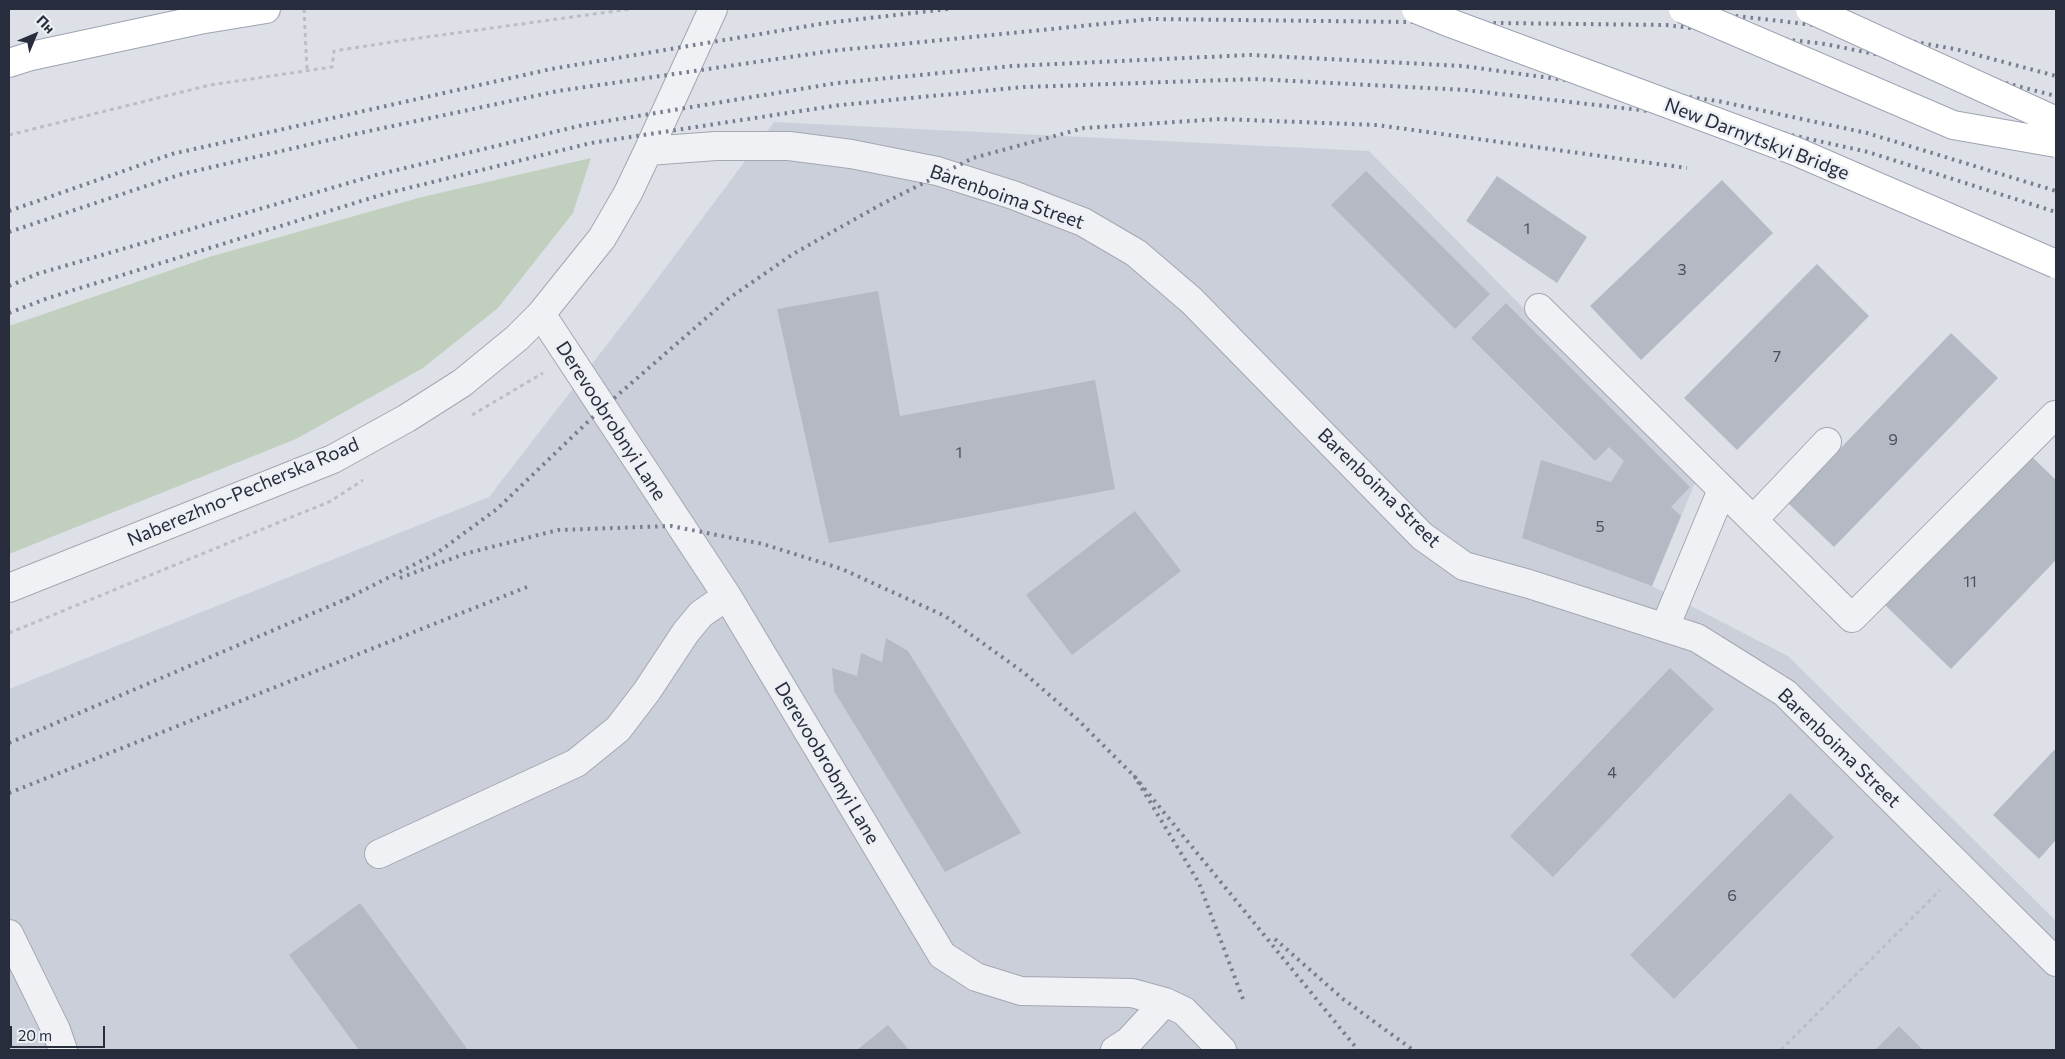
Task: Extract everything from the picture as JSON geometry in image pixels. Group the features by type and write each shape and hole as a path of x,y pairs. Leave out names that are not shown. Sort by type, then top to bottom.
{"main road":[{"path":"9,63 31,56 199,20 266,9"},
{"path":"1416,9 1453,24"},
{"path":"1431,9 1453,24"},
{"path":"1683,9 1953,125 2056,143"},
{"path":"1810,9 2056,121"},
{"name":"New Darnytskyi Bridge","path":"1453,24 1795,151 2056,264"}],"street":[{"name":"Naberezhno-Pecherska Road","path":"9,588 333,459 407,418 462,383 517,338 541,314 602,238 628,193 714,9"},
{"name":"Barenboima Street","path":"648,151 716,146 789,146 851,154 937,171 1012,195 1083,222 1136,253 1192,302 1422,536 1464,566 1528,584 1697,638 1786,693 2055,959"},
{"path":"1539,308 1852,618 2055,415"},
{"name":"Derevoobrobnyi Lane","path":"541,314 727,596 942,956 976,977 1021,991 1132,994 1165,1002 1184,1011 1222,1050"},
{"path":"1753,520 1827,442"},
{"path":"1665,627 1722,490"},
{"path":"379,854 576,763 618,729 647,692 686,632 701,614 727,596"},
{"path":"9,934 56,1030 63,1050"},
{"path":"1115,1050 1129,1041 1165,1002"}],"path":[{"path":"304,9 307,70"},
{"path":"9,134 210,85 332,67 334,52 404,40 630,9"},
{"path":"1781,1050 1962,868"}],"shaded area":[{"path":"774,122 1369,151 1695,483 1652,586 1788,656 2056,921 2056,1050 9,1050 9,689 489,497 643,298"}],"green space":[{"path":"591,158 573,213 498,308 423,368 296,439 9,554 9,326 209,257 422,197"}],"building":[{"path":"1366,171 1490,294 1455,329 1331,205"},
{"path":"1497,176 1587,237 1557,283 1466,221"},
{"path":"1722,180 1773,233 1641,360 1590,306"},
{"path":"1817,264 1869,316 1737,450 1684,398"},
{"path":"878,291 900,416 1095,380 1115,489 829,543 777,309"},
{"path":"1506,303 1690,487 1671,507 1681,516 1652,586 1522,538 1541,460 1611,482 1624,461 1609,447 1595,461 1471,338"},
{"path":"1951,333 1998,378 1834,547 1788,503"},
{"path":"2029,454 2056,480 2056,560 1951,669 1884,604"},
{"path":"1135,511 1181,571 1072,655 1026,595"},
{"path":"886,638 908,651 1021,833 945,872 834,691 832,668 857,676 861,653 882,662"},
{"path":"1670,668 1714,709 1553,877 1510,836"},
{"path":"2056,748 2056,840 2039,859 1993,815"},
{"path":"1790,793 1834,837 1674,999 1630,955"},
{"path":"360,903 468,1050 359,1050 289,955"},
{"path":"888,1025 909,1050 857,1050"},
{"path":"1899,1026 1923,1050 1875,1050"}],"railway":[{"path":"9,211 172,154 551,69 826,23 948,9"},
{"path":"1676,9 1823,26 1955,49 2056,76"},
{"path":"9,232 182,174 355,134 558,91 831,51 1152,19 1666,25 1825,44 1959,71 2056,96"},
{"path":"9,286 37,274 376,175 583,125 837,83 1012,66 1250,55 1463,66 1718,101 1867,133 2056,191"},
{"path":"9,313 48,298 384,194 591,143 840,105 1024,87 1255,79 1465,90 1719,119 1868,152 2056,212"},
{"path":"346,599 437,553 497,509 596,414 728,299 793,254 880,205 973,158 1084,128 1221,119 1377,125 1687,168"},
{"path":"400,578 464,554 558,530 671,526 763,544 842,569 945,616 1023,672 1077,719 1135,777"},
{"path":"9,793 527,587"},
{"path":"9,743 351,597"},
{"path":"1243,999 1199,883 1135,777 1358,1050"},
{"path":"1275,939 1343,999 1413,1050"}]}
